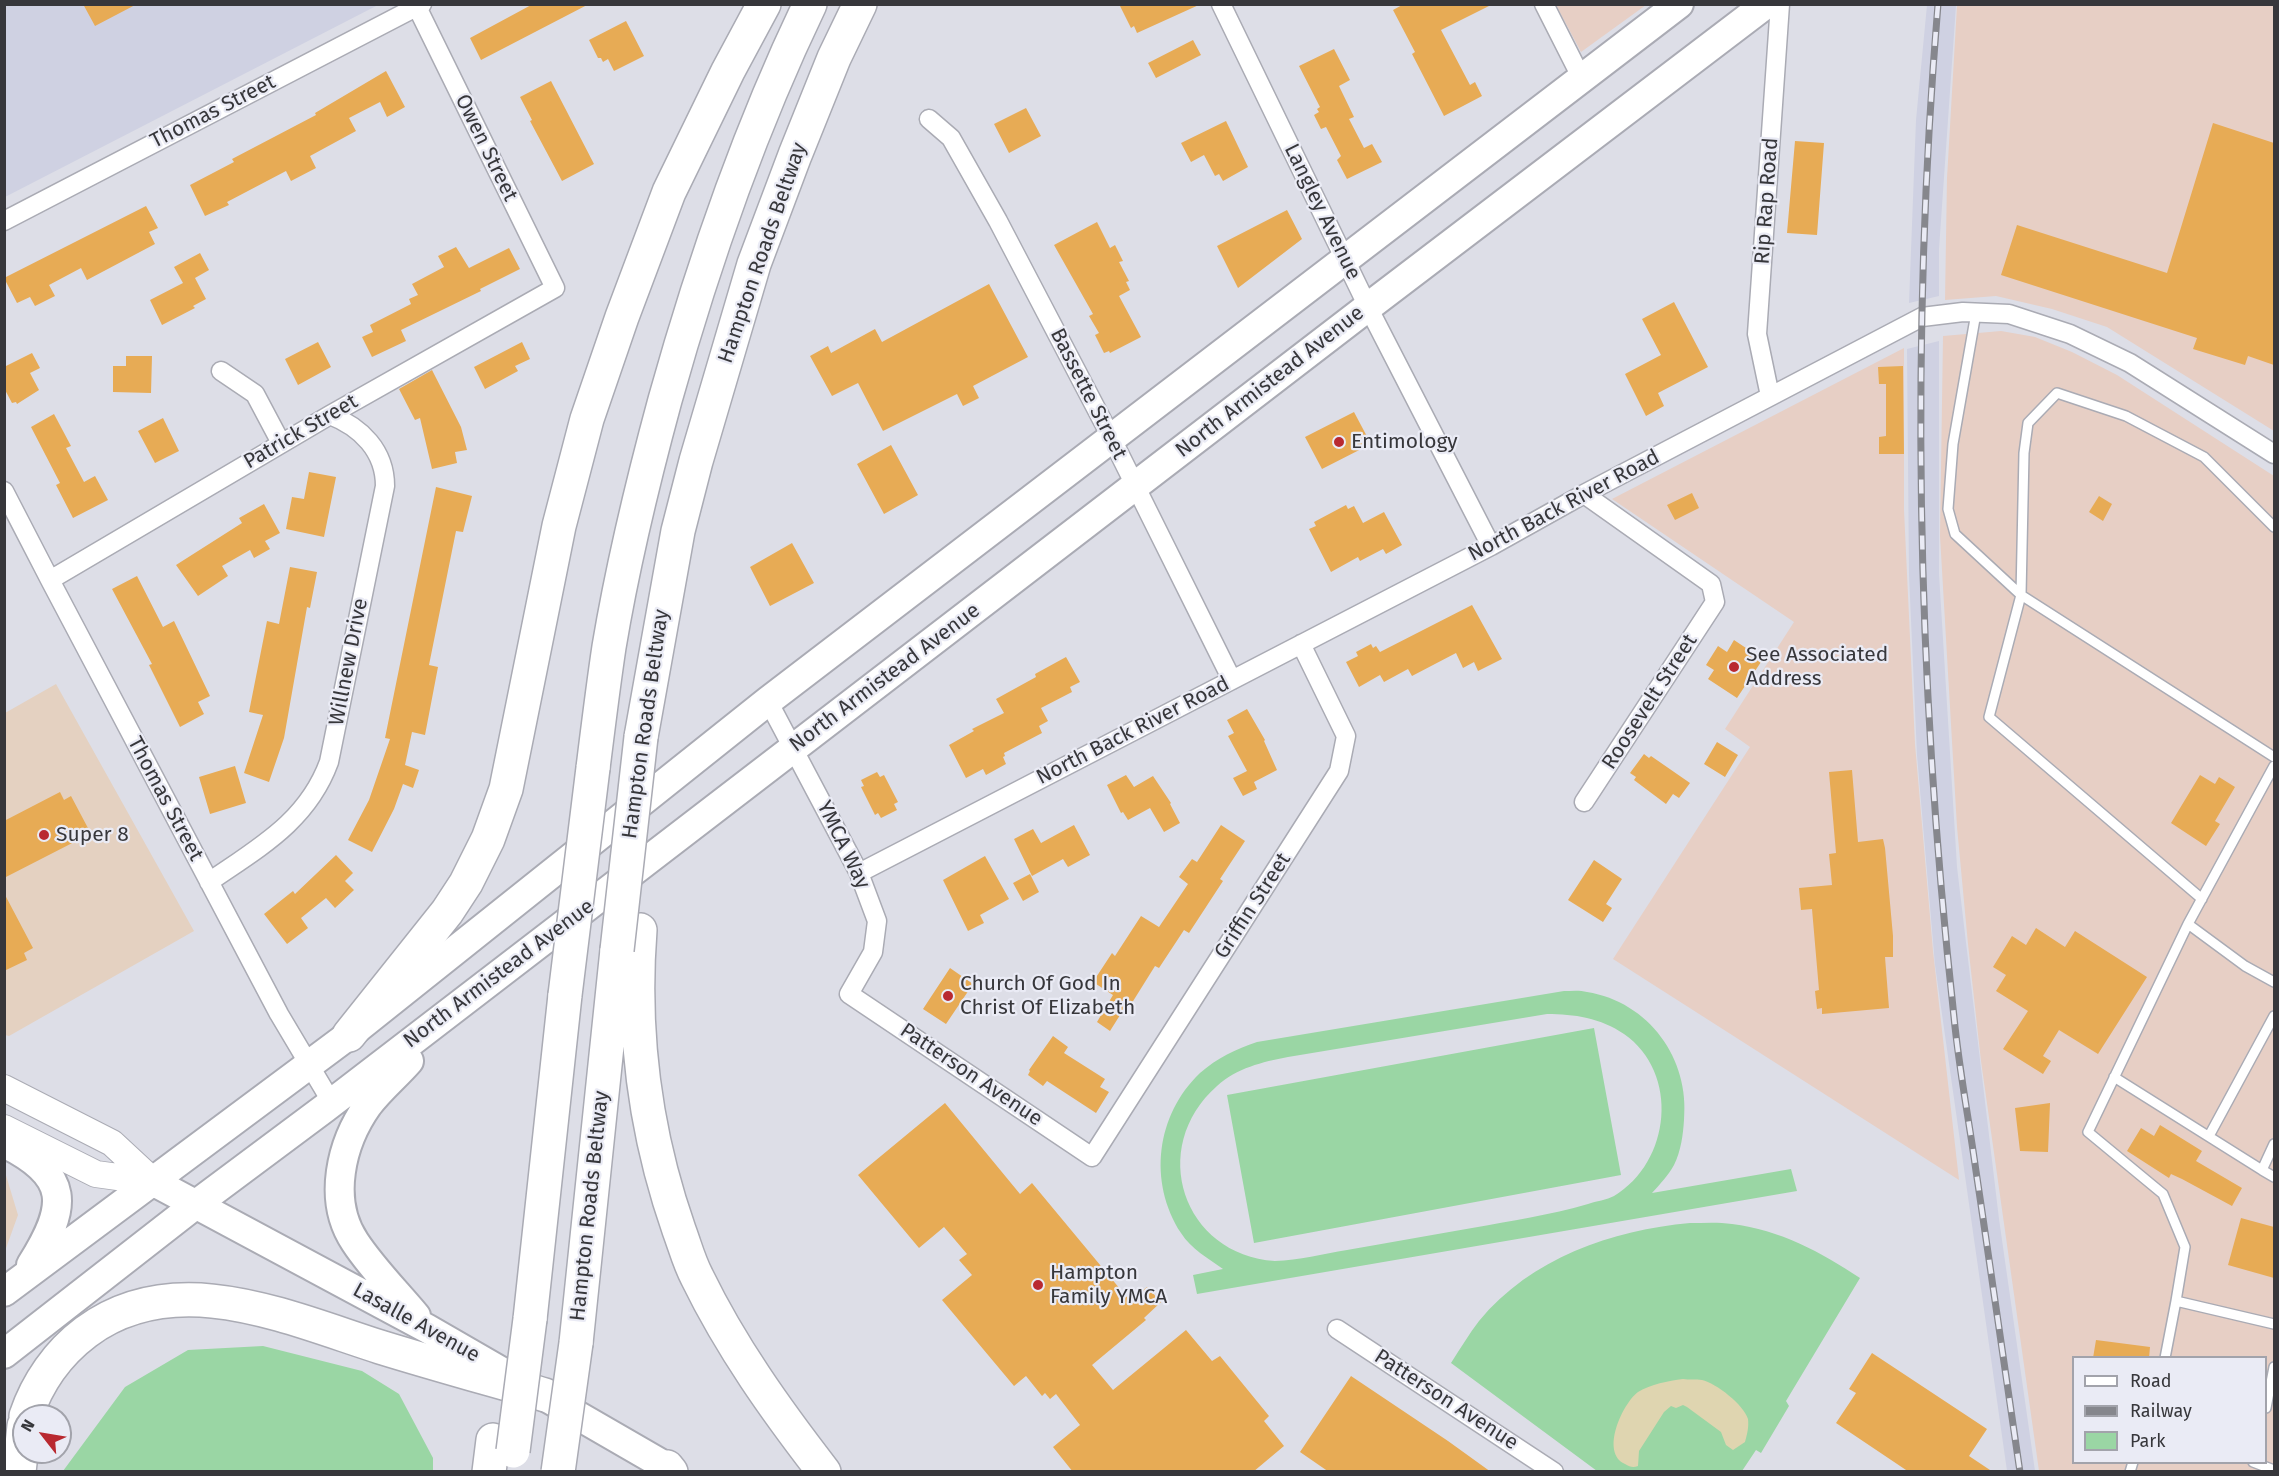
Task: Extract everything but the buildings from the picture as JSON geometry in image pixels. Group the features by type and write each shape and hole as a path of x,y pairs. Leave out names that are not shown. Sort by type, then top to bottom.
{"highway":[{"path":"349,1035 447,912 466,883 488,839 506,789 559,526 587,419 669,192 728,71 764,4"},
{"path":"501,1458 520,1315 544,1187 565,995 609,646 642,483 709,253 749,145 810,4"},
{"name":"Hampton Roads Beltway","path":"558,1472 628,940 631,827 641,736 678,531 696,461 754,264 834,57 860,4"},
{"path":"628,940 646,1108 666,1193 696,1275 741,1359 824,1472"},
{"path":"31,1404 40,1384 57,1359 76,1339 101,1321 143,1304 193,1298 217,1300 276,1313 401,1353 546,1395"}],"main road":[{"name":"North Armistead Avenue","path":"14,1285 349,1035 768,701 1679,4"},
{"name":"North Armistead Avenue","path":"4,1354 195,1205 332,1103 1766,4"},
{"path":"428,1329 354,1242 345,1224 342,1210 340,1188 342,1166 356,1123 370,1103 460,1004"},
{"name":"Lasalle Avenue","path":"4,1088 112,1143 154,1182 428,1329 546,1395 670,1470"},
{"name":"Lasalle Avenue","path":"4,1128 96,1174 154,1182"},
{"path":"4,1143 44,1168 56,1187 57,1207 52,1230 14,1285"}],"street":[{"name":"Langley Avenue","path":"1221,4 1368,307 1491,546"},
{"path":"1544,4 1582,79"},
{"name":"Rip Rap Road","path":"1770,396 1757,334 1780,4"},
{"name":"Thomas Street","path":"4,221 419,6"},
{"name":"Owen Street","path":"419,6 555,288"},
{"name":"Bassette Street","path":"929,119 951,138 1004,231 1136,486 1232,680"},
{"name":"Patrick Street","path":"50,580 281,443 555,288"},
{"name":"North Back River Road","path":"859,873 1491,546 1584,494 1922,317 1976,313 2009,314 2070,334 2130,363 2274,454"},
{"path":"221,371 255,394 281,443"},
{"name":"Willnew Drive","path":"209,882 292,822 313,795 329,762 385,486 383,465 371,444 352,426 330,415"},
{"name":"Thomas Street","path":"4,491 279,1014 332,1103"},
{"name":"Roosevelt Street","path":"1584,494 1711,584 1715,602 1584,802"},
{"name":"Griffin Street","path":"1092,1157 1339,771 1346,736 1301,644"},
{"name":"YMCA Way","path":"768,701 859,873 877,921 873,952 849,993"},
{"name":"Patterson Avenue","path":"849,993 1092,1157"},
{"name":"Patterson Avenue","path":"1337,1329 1554,1472"}],"lane":[{"path":"1976,313 1953,444 1948,509 1955,534 2021,595 2274,757"},
{"path":"2202,899 1989,717 2021,595 2024,453 2028,423 2057,393 2126,416 2204,457 2274,527"},
{"path":"2165,1356 2185,1247 2163,1194 2088,1132 2188,924 2274,766"},
{"path":"2188,924 2245,966 2274,982"},
{"path":"2209,1136 2274,1016"},
{"path":"2114,1077 2274,1177"},
{"path":"2262,1170 2274,1144"},
{"path":"2176,1301 2274,1324"},
{"path":"2267,1399 2274,1367"},
{"path":"2253,1466 2274,1470"}],"shaded area":[{"path":"1962,4 2274,5 2274,431 2107,327 2052,309 1996,296 1945,300 1947,178 1957,6"},
{"path":"5,5 378,5 5,197"},
{"path":"1556,5 1646,5 1581,52"},
{"path":"1927,5 1956,5 1939,249 1939,296 1909,303 1916,120"},
{"path":"2001,331 2035,337 2072,352 2117,375 2274,476 2274,1471 2039,1471 1981,1061 1968,944 1957,827 1940,536 1943,336"},
{"path":"1939,341 1939,574 1957,867 1999,1219 2035,1471 2007,1471 1935,965 1917,755 1909,575 1907,349"},
{"path":"1904,348 1904,510 1915,744 1933,951 1959,1180 1613,959 1750,747 1725,729 1794,622 1612,499"},
{"path":"56,684 194,931 9,1036 5,1035 5,713"},
{"path":"5,1172 18,1215 5,1251"}],"green space":[{"path":"1564,991 1584,991 1609,998 1629,1008 1647,1021 1661,1037 1672,1055 1680,1076 1684,1097 1684,1126 1680,1149 1672,1169 1652,1193 1791,1169 1797,1191 1197,1294 1193,1275 1223,1269 1190,1244 1181,1233 1171,1213 1164,1192 1161,1171 1166,1129 1185,1090 1200,1073 1227,1055 1257,1042","holes":["1557,1014 1587,1018 1606,1024 1624,1034 1642,1051 1654,1071 1660,1093 1661,1117 1657,1140 1647,1162 1633,1181 1614,1196 1530,1218 1311,1257 1275,1261 1243,1254 1217,1240 1198,1219 1185,1194 1180,1167 1184,1139 1196,1111 1217,1086 1241,1070 1288,1057"]},
{"path":"1594,1028 1621,1175 1254,1243 1227,1095"},
{"path":"1690,1223 1727,1223 1767,1231 1815,1251 1860,1278 1786,1401 1789,1406 1761,1453 1756,1450 1742,1471 1597,1471 1451,1363 1479,1321 1500,1299 1523,1280 1548,1264 1603,1240 1631,1232"},
{"path":"263,1346 362,1371 399,1394 433,1458 433,1471 63,1471 68,1464 72,1464 72,1459 125,1387 188,1350"}],"sand":[{"path":"1683,1379 1708,1382 1722,1390 1741,1407 1748,1419 1745,1442 1733,1450 1726,1445 1721,1432 1687,1407 1671,1406 1664,1412 1639,1451 1638,1466 1632,1467 1625,1464 1614,1450 1614,1440 1620,1417 1632,1398 1643,1389"}],"railway":[{"path":"1938,4 1923,257 1921,384 1925,638 1932,764 1956,1036 2020,1472"}],"place":[{"name":"Entimology","path":"1339,442"},
{"name":"See Associated Address","path":"1734,667"},
{"name":"Super 8","path":"44,835"},
{"name":"Church Of God In Christ Of Elizabeth","path":"948,996"},
{"name":"Hampton Family YMCA","path":"1038,1285"}]}
